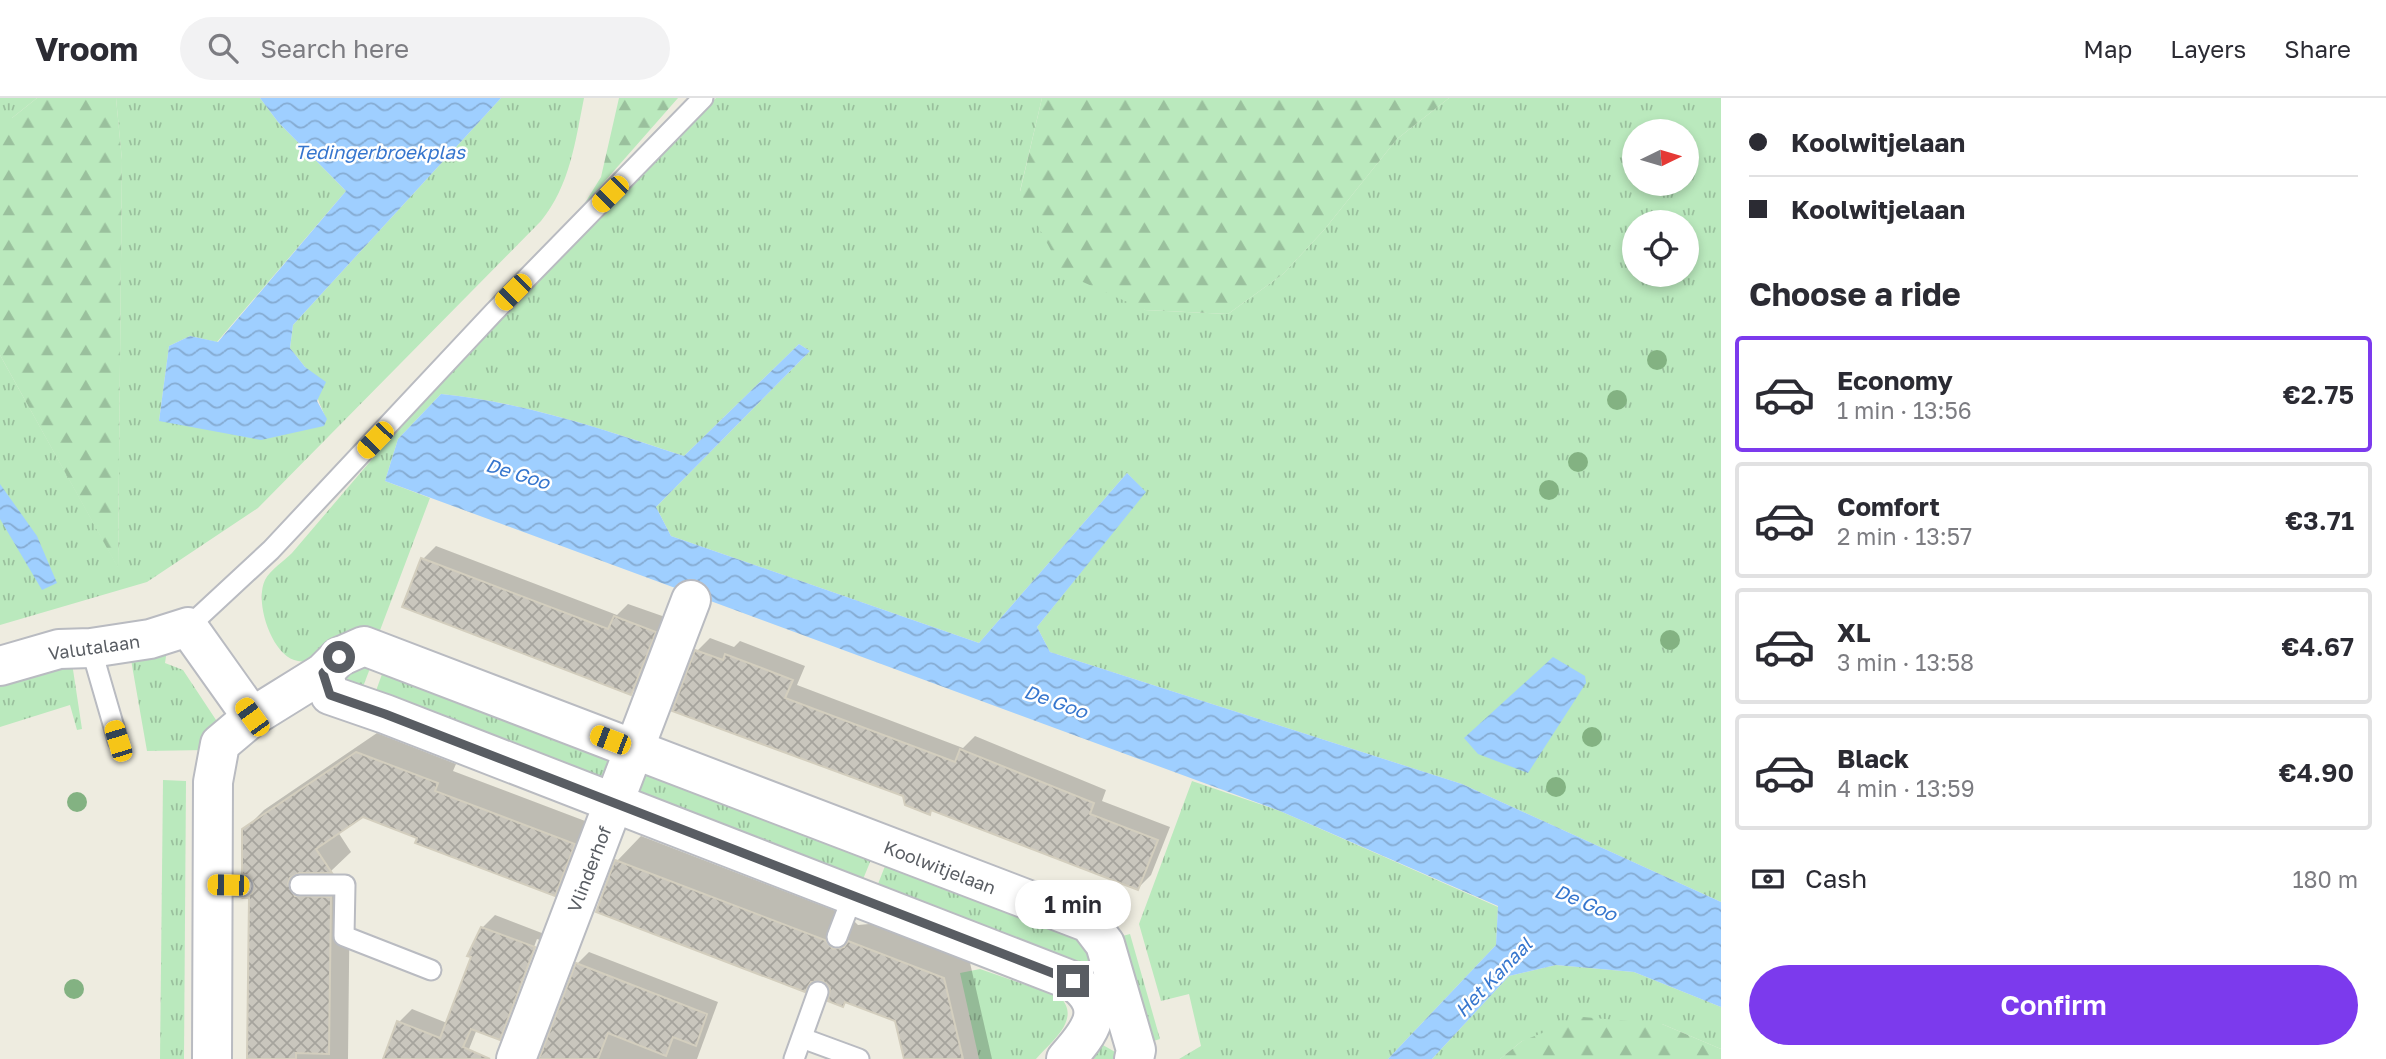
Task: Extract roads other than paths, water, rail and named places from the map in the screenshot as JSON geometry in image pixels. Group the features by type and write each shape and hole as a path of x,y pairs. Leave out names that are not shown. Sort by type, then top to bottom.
{"street":[{"name":"Vlinderhof","path":"516,1059 691,600"},
{"name":"Valutalaan","path":"0,666 59,649 91,648 150,639 188,627"},
{"path":"188,627 252,717"},
{"name":"Koolwitjelaan","path":"212,1059 227,885 213,782 220,744 252,717 323,673 339,657 364,646 1089,923 1105,944 1108,1003 1136,1049 1134,1059"},
{"path":"323,673 330,695 1073,981 1108,1003 1066,1059"}],"lane":[{"path":"188,627 271,550 494,312 703,98"},
{"path":"91,648 118,741"},
{"path":"300,885 345,885 344,936 431,970"},
{"path":"837,937 853,895"},
{"path":"794,1059 818,992"},
{"path":"802,1038 859,1059"}],"water":[{"name":"Tedingerbroekplas","path":"260,98 501,98 293,325 290,348 305,367 326,382 317,401 327,419 324,426 261,440 159,421 169,346 190,336 218,342 346,191 278,122"},
{"path":"799,344 810,351 656,507 671,536 979,643 1127,473 1146,492 1037,627 1050,652 1462,784 1721,902 1721,1007 1634,972 1556,965 1509,976 1432,1059 1388,1059 1496,945 1498,906 1280,811 385,481 398,439 441,394 534,410 684,456"},
{"path":"0,484 37,536 57,583 42,590 0,519"},
{"path":"1553,657 1585,676 1586,683 1528,773 1478,754 1464,738"}],"water label":[{"name":"De Goo","path":"518,473"},
{"name":"De Goo","path":"1056,701"},
{"name":"De Goo","path":"1586,902"},
{"name":"Het Kanaal","path":"1493,977"}]}
